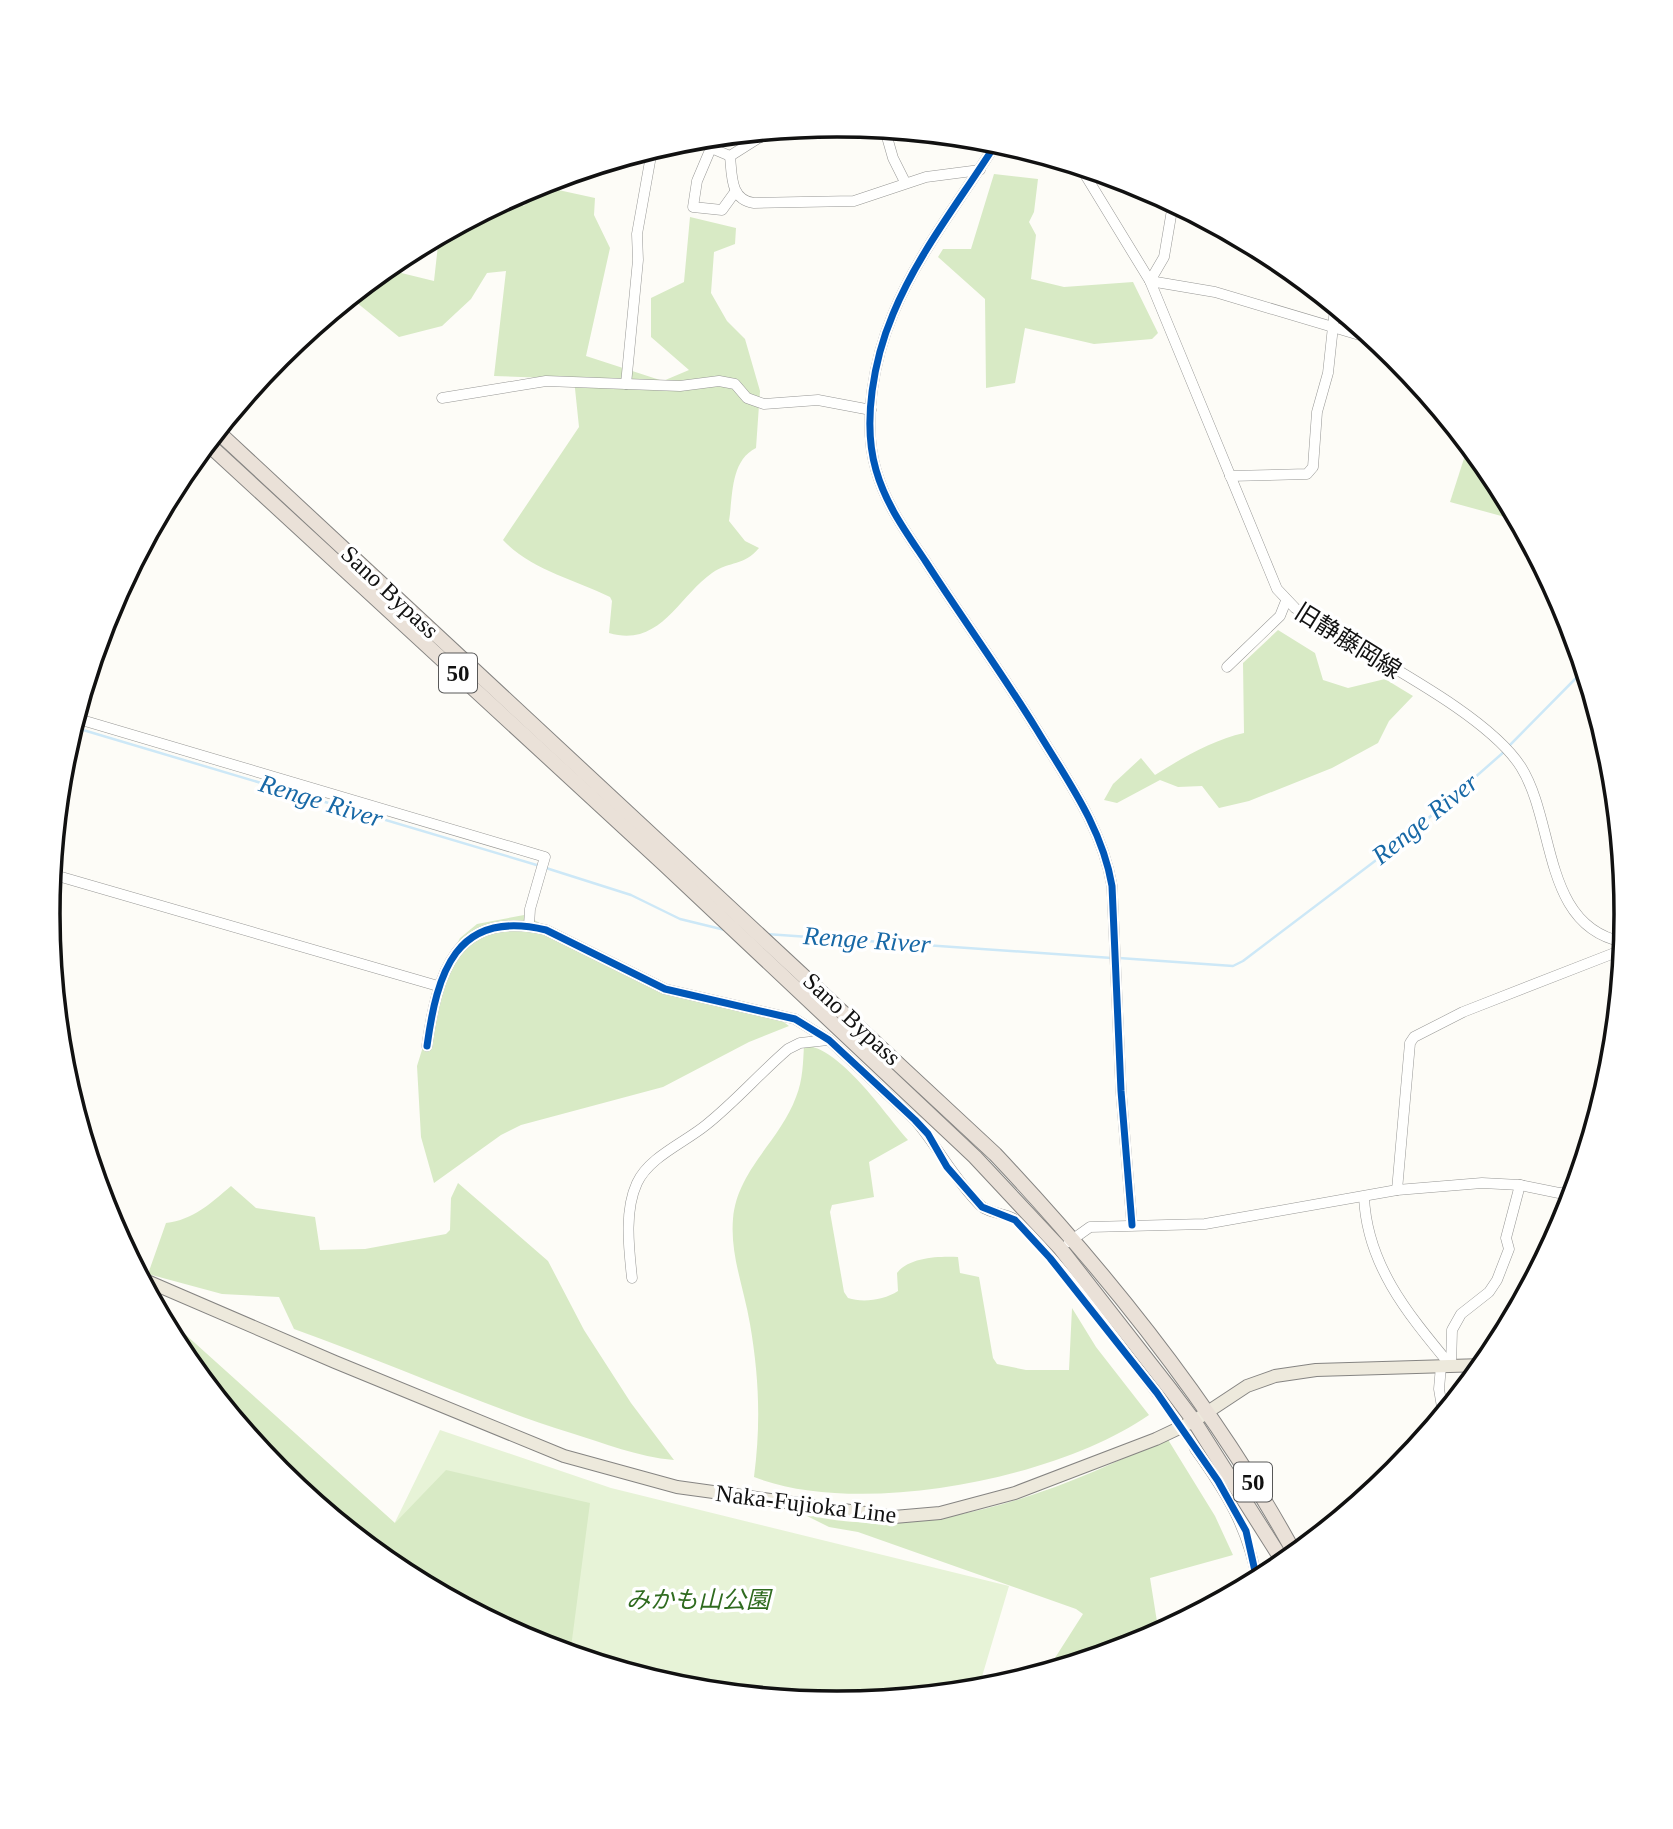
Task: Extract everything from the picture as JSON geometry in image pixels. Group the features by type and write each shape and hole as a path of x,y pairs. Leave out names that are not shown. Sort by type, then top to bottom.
{"highway":[{"name":"Sano Bypass","path":"223,437 995,1154 1074,1238 1207,1412 1290,1545"},
{"name":"Sano Bypass","path":"214,449 917,1101 1055,1253 1194,1421 1278,1554"}],"main road":[{"name":"Naka-Fujioka Line","path":"154,1284 347,1368 564,1456 677,1487 855,1514 894,1517 940,1513 982,1504 1157,1440 1194,1421 1247,1386 1275,1376 1316,1370 1469,1365"}],"street":[{"path":"887,139 892,158 905,182"},
{"path":"730,156 752,142"},
{"path":"730,156 711,148 697,181 693,207 722,210 735,192"},
{"path":"991,153 923,258 892,315 875,376 871,410 875,468 897,522 1027,714 1098,834 1112,886 1132,1224"},
{"path":"730,156 735,192 739,198 754,203 833,204 868,197 905,182 948,172 980,170"},
{"path":"626,384 638,260 637,234 650,160"},
{"name":"旧静藤岡線","path":"1087,179 1150,281 1277,589 1286,601 1435,695 1504,747 1527,778 1560,882 1572,907 1591,930 1613,938"},
{"path":"1171,214 1164,257 1150,281 1215,292 1353,334"},
{"path":"1230,476 1307,474 1313,467 1317,412 1328,373 1334,317"},
{"path":"442,398 546,381 680,386 719,381 735,384 747,398 764,404 818,400 871,410"},
{"path":"1227,667 1280,616 1286,601"},
{"path":"84,721 378,806 545,859 529,926"},
{"path":"61,877 438,986"},
{"path":"426,1046 438,986 465,939 484,932 529,926 546,930 664,989 795,1019 829,1040 915,1120 928,1135 947,1167 982,1207 1015,1220 1055,1253 1157,1393"},
{"path":"1397,1190 1410,1043 1414,1037 1463,1012 1612,954"},
{"path":"632,1278 628,1245 631,1211 639,1179 654,1161 708,1124 788,1049 800,1043 829,1040"},
{"path":"1055,1253 1090,1227 1205,1224 1364,1198 1397,1190 1482,1183 1520,1185 1561,1193"},
{"path":"1441,1402 1439,1389 1452,1330 1461,1314 1489,1292 1497,1280 1508,1249 1506,1238 1520,1185"},
{"path":"1364,1198 1368,1233 1389,1286 1446,1366"},
{"path":"1195,1449 1246,1531 1255,1569"}],"green space":[{"path":"994,174 1038,179 1034,212 1029,222 1036,235 1031,279 1064,287 1133,282 1158,333 1152,339 1094,344 1025,328 1015,383 986,388 985,299 938,257 943,249 971,249"},
{"path":"558,190 595,198 594,215 610,248 586,356 663,381 689,370 651,337 651,298 684,282 690,217 736,228 735,244 714,252 711,293 727,321 745,339 760,391 756,448 741,461 737,470 729,521 745,541 759,548 748,558 712,573 667,618 642,633 627,636 609,633 612,601 610,597 526,559 503,540 579,427 574,379 494,376 506,271 487,273 471,299 442,326 399,337 357,303 399,272 434,281 438,248 493,218"},
{"path":"1464,457 1503,517 1450,502"},
{"path":"1278,630 1315,653 1323,680 1348,688 1385,679 1413,696 1389,721 1378,743 1332,768 1249,801 1219,808 1202,786 1178,787 1160,780 1117,803 1104,800 1113,784 1141,758 1155,775 1209,745 1244,733 1243,663"},
{"path":"524,915 656,981 777,1017 789,1026 749,1042 663,1087 521,1125 501,1135 434,1183 421,1137 417,1066 451,956 460,938 477,924"},
{"path":"804,1045 818,1049 847,1069 908,1140 869,1162 874,1197 832,1205 830,1212 844,1292 848,1298 867,1300 886,1297 898,1291 897,1273 909,1264 934,1257 958,1257 960,1273 979,1277 993,1358 997,1364 1026,1370 1069,1370 1072,1308 1096,1347 1149,1415 1110,1438 1063,1457 1012,1474 957,1485 901,1492 848,1494 798,1489 754,1477 758,1438 757,1381 750,1324 734,1246 733,1219 742,1185 780,1128 796,1097"},
{"path":"458,1183 548,1261 584,1330 631,1403 674,1460 634,1453 536,1421 294,1329 279,1297 222,1294 148,1273 166,1223 193,1214 231,1186 256,1208 315,1217 320,1250 365,1249 446,1234 450,1230 451,1198"},
{"path":"182,1333 395,1523 446,1470 590,1503 571,1644 493,1611 448,1587 363,1531 324,1499 252,1427 220,1388"},
{"name":"みかも山公園","path":"440,1430 611,1488 1009,1586 982,1678 887,1690 786,1690 685,1677 587,1650 493,1611 448,1587 384,1546"},
{"path":"1167,1438 1215,1516 1233,1555 1150,1578 1157,1622 1054,1660 1083,1614 1076,1609 858,1532 829,1527 801,1513 867,1523 911,1522 956,1515 1043,1491"}],"waterway":[{"name":"Renge River","path":"1509,746 1576,678"},
{"name":"Renge River","path":"82,730 540,866"},
{"name":"Renge River","path":"1119,958 1233,966 1243,961 1408,836 1505,751"},
{"name":"Renge River","path":"546,868 631,895 680,919 725,930"},
{"name":"Renge River","path":"766,934 1112,958"}],"tunnel":[{"path":"1157,1393 1195,1449"}],"cycle path":[{"path":"990,153 915,269 893,314 880,351 872,391 872,451 880,483 897,518 1010,688 1071,786 1092,824 1107,864 1112,886 1121,1091 1132,1225"},
{"path":"427,1046 437,994 456,953 471,938 490,929 515,926 546,930 665,989 795,1019 829,1040 928,1134 947,1167 982,1207 1015,1220 1050,1258 1157,1393 1218,1481 1246,1531 1255,1569"}]}
